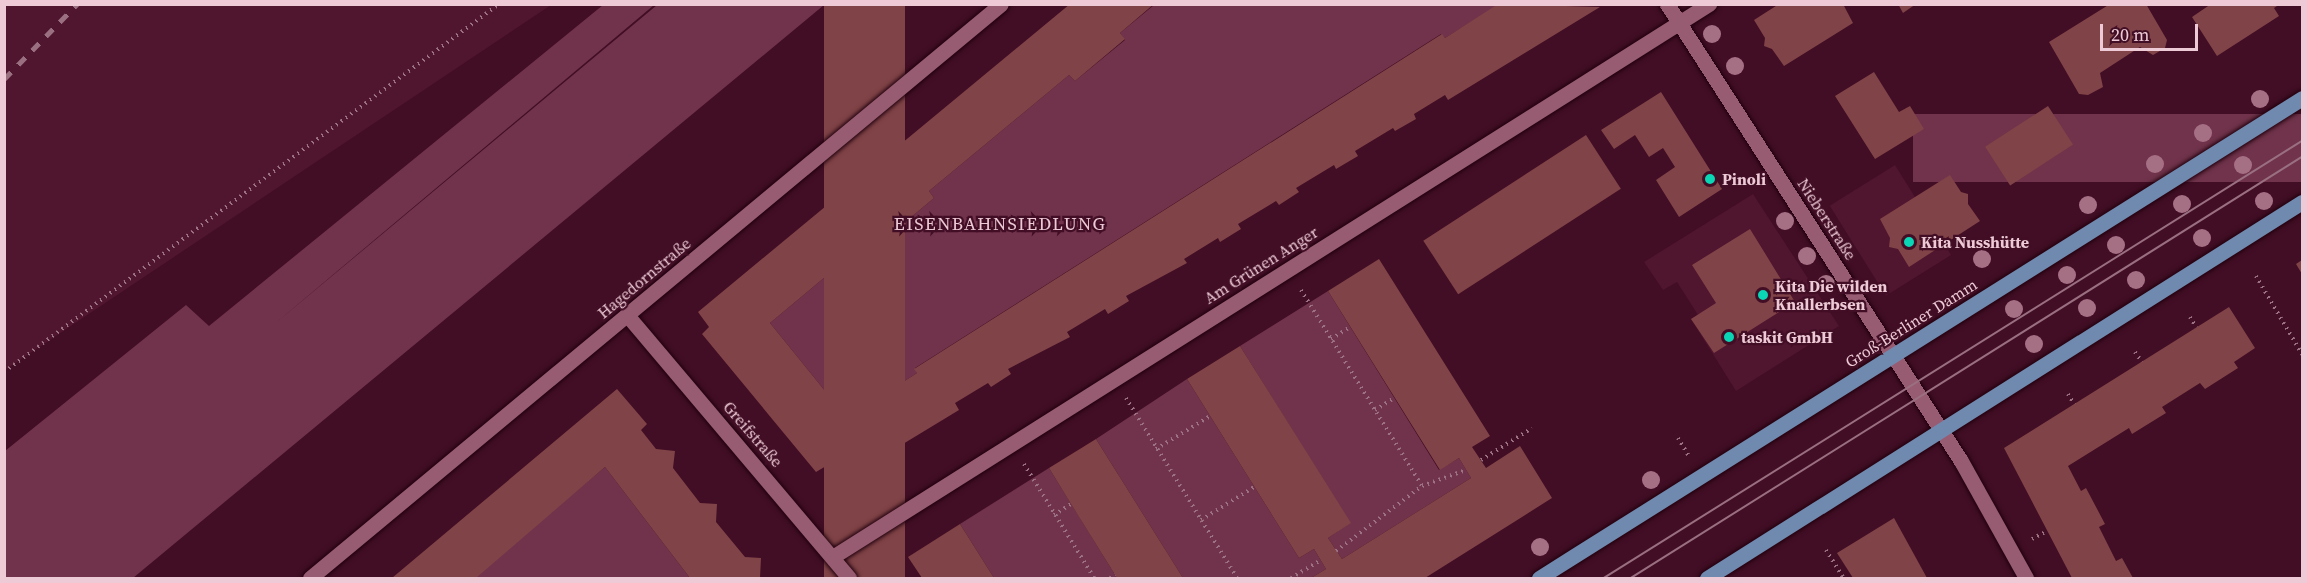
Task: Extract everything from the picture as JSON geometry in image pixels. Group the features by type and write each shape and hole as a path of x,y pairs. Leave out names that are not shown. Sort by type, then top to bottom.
{"main road":[{"name":"Groß-Berliner Damm","path":"1539,579 2302,98"},
{"path":"1707,579 1943,432 2302,202"}],"street":[{"name":"Hagedornstraße","path":"314,577 1001,4"},
{"name":"Nieberstraße","path":"1667,4 1943,432 2026,579"},
{"name":"Am Grünen Anger","path":"834,556 1709,4"},
{"name":"Greifstraße","path":"627,315 834,556 849,579"}],"path":[{"path":"4,372 499,4"},
{"path":"1289,269 1422,486"},
{"path":"2256,276 2302,354"},
{"path":"2190,317 2196,327"},
{"path":"1331,339 1350,327"},
{"path":"2135,352 2142,362"},
{"path":"1115,380 1237,579"},
{"path":"2068,394 2074,404"},
{"path":"1375,410 1394,398"},
{"path":"1156,449 1210,416"},
{"path":"1480,460 1532,428"},
{"path":"1678,438 1689,456"},
{"path":"1012,443 1094,579"},
{"path":"1336,551 1422,486 1466,470"},
{"path":"1201,520 1254,487"},
{"path":"1054,514 1071,504"},
{"path":"2027,541 2047,531"},
{"path":"1826,550 1843,577 1840,579"},
{"path":"1290,579 1321,560"},
{"path":"1110,579 1115,575"}],"shaded area":[{"path":"5,4 551,4 551,5 5,370"},
{"path":"603,5 654,5 272,326 657,5 824,5 133,578 5,578 5,451 186,305 209,326"},
{"path":"1154,5 1498,5 1445,38 1441,34 915,368 917,373 847,418 770,323 879,232 885,239 934,198 929,191 1069,75 1075,81 1125,40 1120,33"},
{"path":"1913,114 2302,114 2302,182 1913,182"},
{"path":"1895,165 1951,255 1886,296 1830,206"},
{"path":"1753,194 1839,326 1736,391 1691,319 1698,315 1677,282 1663,290 1644,262"},
{"path":"1328,291 1439,470 1459,458 1471,478 1342,559 1328,538 1350,523 1240,346"},
{"path":"1187,379 1299,558 1314,549 1326,569 1311,578 1183,578 1096,439"},
{"path":"605,467 690,578 474,577"},
{"path":"1049,468 1117,578 994,578 960,524"}],"building":[{"path":"1070,4 1154,4 1120,33 1125,39 1075,81 1069,75 929,191 934,198 885,239 879,232 770,323 847,418 917,373 914,369 1442,34 1445,38 1498,4 1600,7 1448,100 1445,95 1414,114 1416,119 1395,131 1393,128 1355,151 1358,156 1336,169 1334,165 1296,188 1299,192 1279,205 1276,201 1238,224 1241,229 1220,242 1218,238 1184,259 1187,263 1126,296 1129,301 1108,314 1105,309 1067,332 1070,337 1008,369 1011,374 991,387 988,383 955,403 959,410 837,484 826,466 816,472 702,334 709,327 698,312"},
{"path":"1779,4 1843,4 1853,23 1784,66 1772,49 1764,46 1765,38 1754,20"},
{"path":"1898,4 1916,4 1903,13"},
{"path":"2110,4 2146,4 2167,40 2165,48 2153,55 2140,47 2100,73 2103,87 2088,95 2079,94 2049,42"},
{"path":"2211,4 2280,4 2274,8 2279,16 2217,56 2192,17"},
{"path":"824,5 905,5 905,578 824,578"},
{"path":"1874,72 1899,112 1910,106 1924,129 1875,159 1835,96"},
{"path":"1661,92 1722,189 1679,217 1656,180 1675,167 1663,148 1649,157 1635,135 1614,149 1601,130"},
{"path":"2048,106 2073,145 2010,185 1985,147"},
{"path":"1586,135 1621,189 1458,294 1423,241"},
{"path":"1950,175 1961,192 1968,194 1968,204 1980,221 1909,267 1898,249 1889,247 1890,238 1880,219"},
{"path":"1750,229 1795,302 1714,353 1691,319 1716,303 1692,265"},
{"path":"1379,259 1490,436 1472,447 1486,468 1520,446 1552,498 1425,578 1311,578 1326,569 1314,549 1299,558 1187,379 1240,346 1351,523 1328,538 1342,559 1471,478 1459,458 1440,470 1328,291"},
{"path":"2302,260 2302,274 2296,264"},
{"path":"2229,307 2255,348 2234,362 2238,368 2205,389 2200,383 2162,407 2166,413 2132,434 2129,428 2068,466 2081,491 2086,488 2105,524 2099,527 2116,561 2122,558 2133,578 2072,578 2004,448"},
{"path":"617,389 647,424 641,430 656,449 675,451 673,468 700,503 717,504 716,522 745,557 761,558 760,578 690,578 605,467 476,578 392,578"},
{"path":"1096,439 1183,578 1117,578 1049,468"},
{"path":"1894,518 1927,578 1853,578 1837,553"},
{"path":"960,524 994,578 922,578 908,557"}],"tram line":[{"path":"1604,578 2302,141"},
{"path":"1631,578 2302,157"}],"railway":[{"path":"4,79 77,4"}],"place":[{"name":"Pinoli","path":"1710,179"},
{"name":"Kita Nusshütte","path":"1909,242"},
{"name":"Kita Die wilden Knallerbsen","path":"1763,295"},
{"name":"taskit GmbH","path":"1729,337"}],"district":[{"name":"EISENBAHNSIEDLUNG","path":"1000,224"}]}
